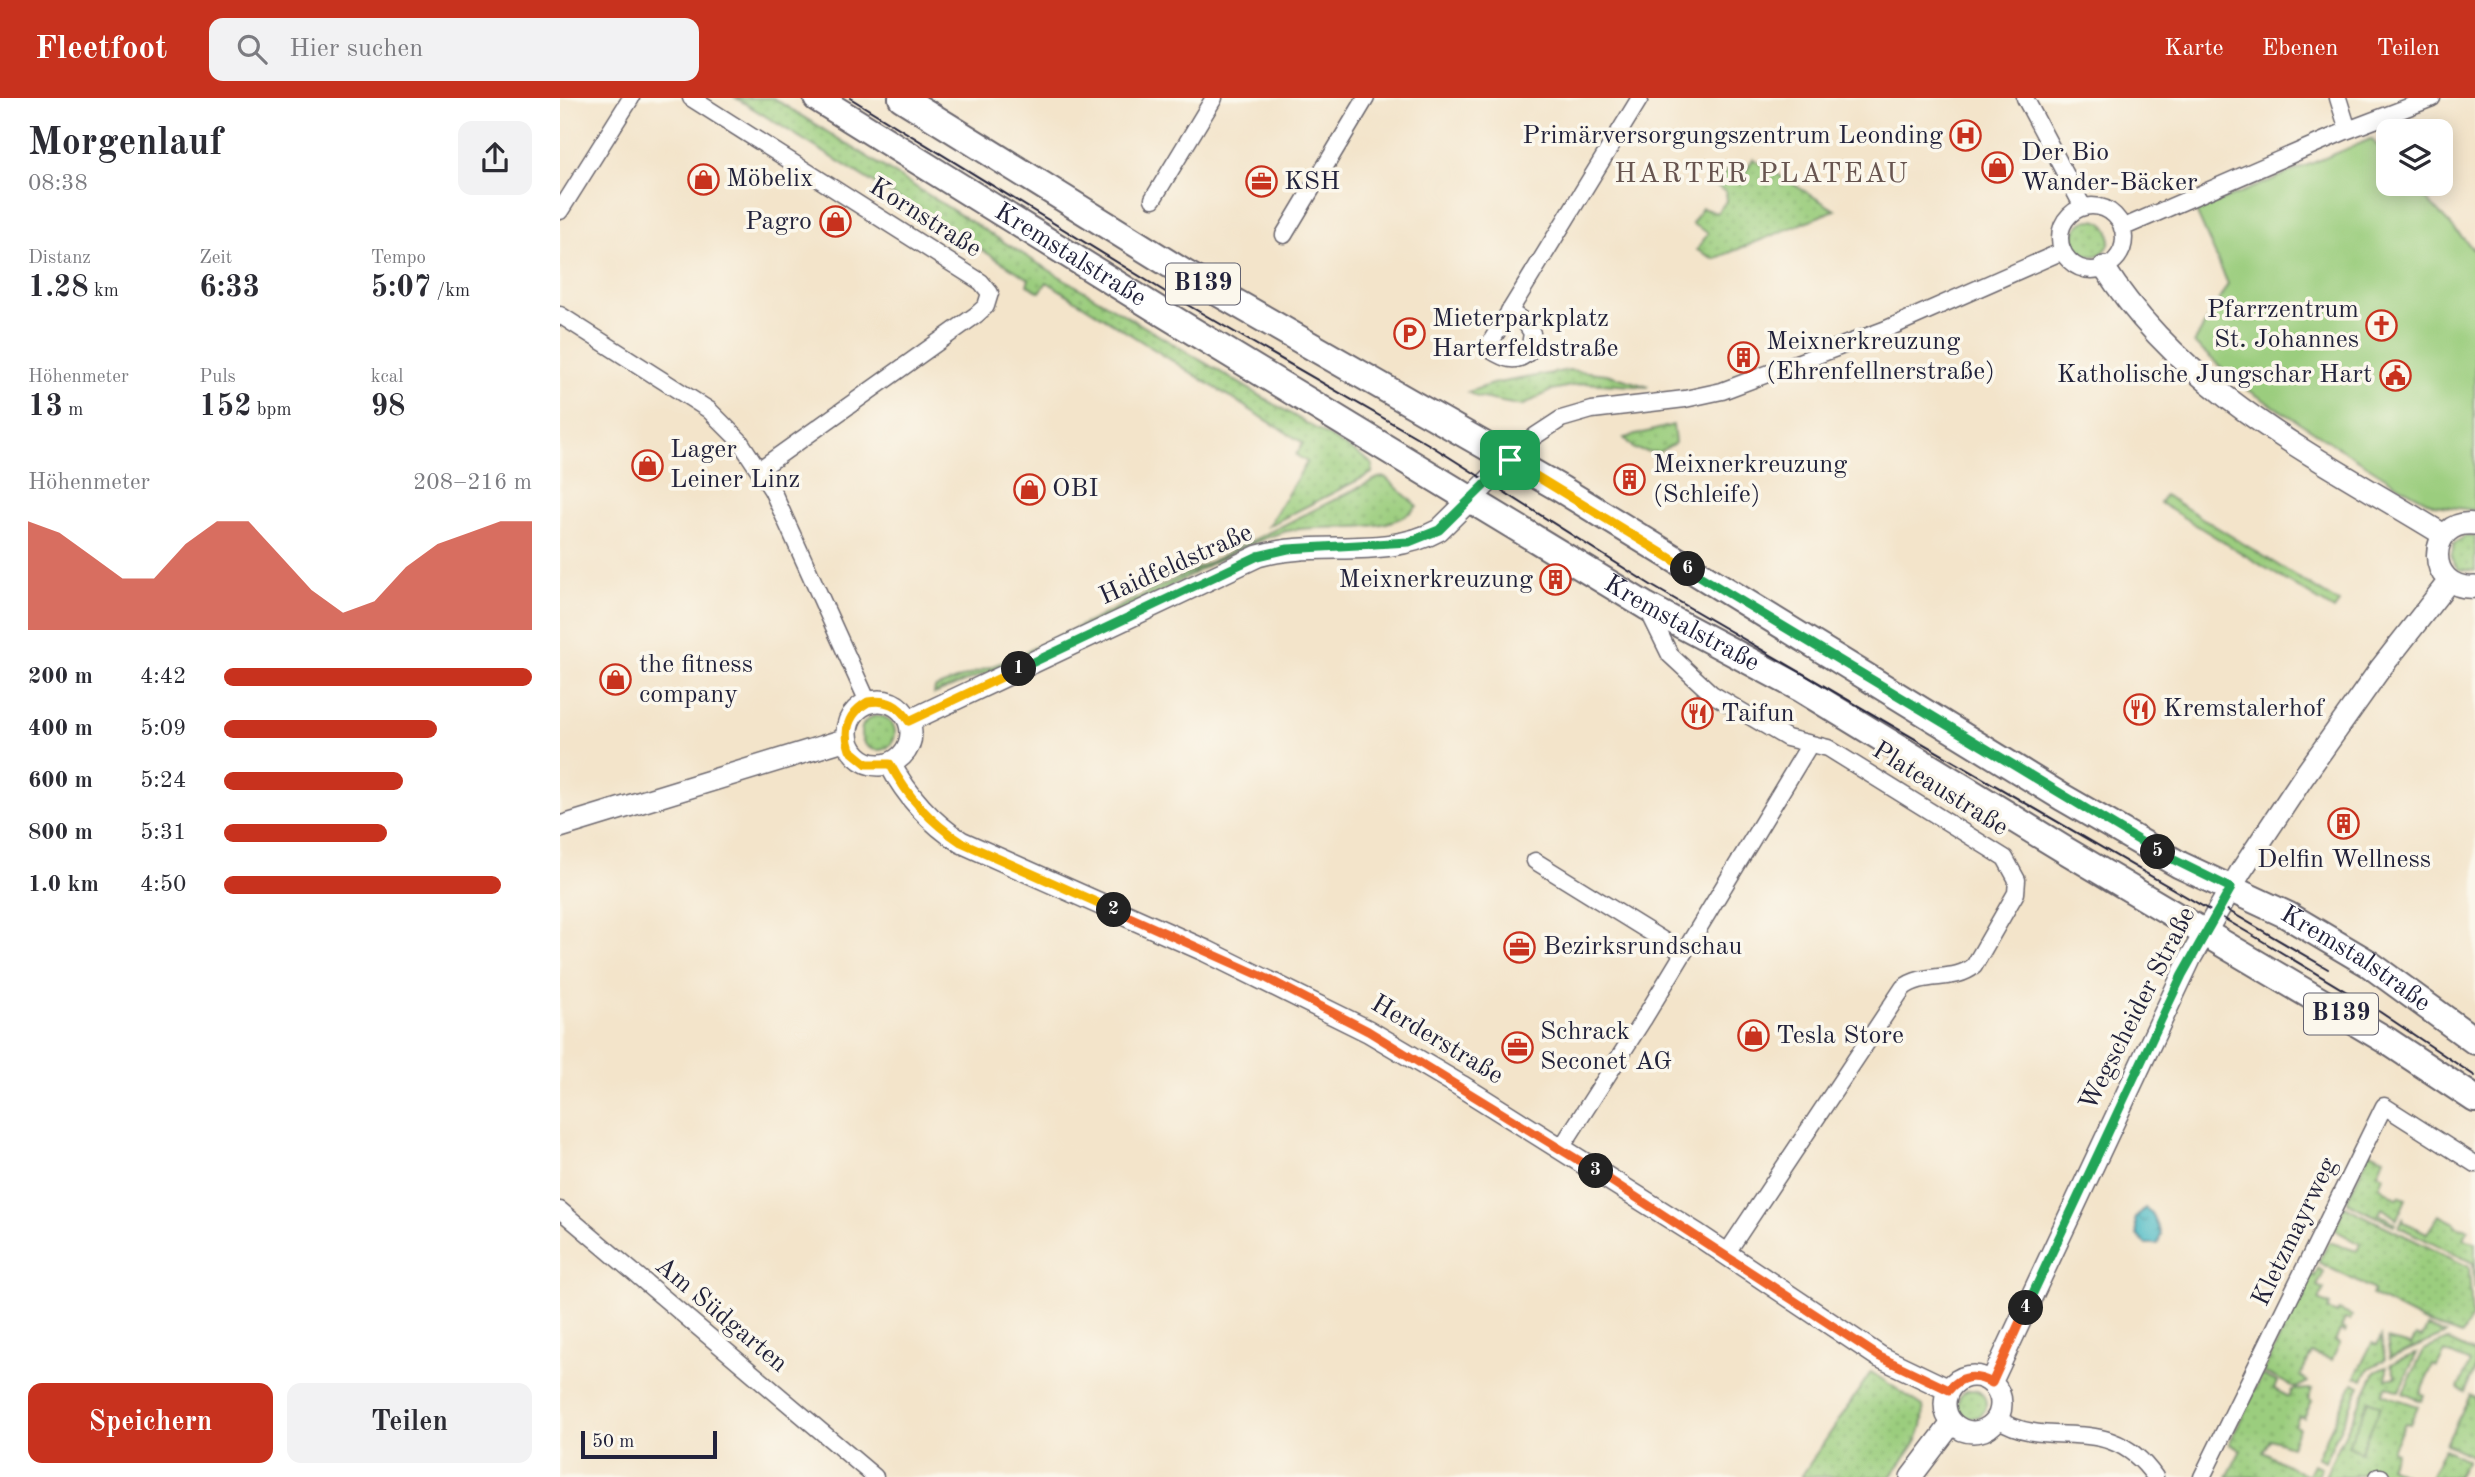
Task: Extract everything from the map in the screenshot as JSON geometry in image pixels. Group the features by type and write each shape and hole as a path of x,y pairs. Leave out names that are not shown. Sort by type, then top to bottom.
{"main road":[{"name":"Kremstalstraße","path":"817,98 1163,313 1646,606 1800,688 2389,1042 2475,1099"},
{"name":"Kremstalstraße","path":"902,98 1184,273 1510,460 2070,801 2180,865 2287,915 2368,963 2475,1041"}],"street":[{"path":"560,211 631,98"},
{"name":"Kornstraße","path":"691,98 981,282 989,293 986,306 976,315 760,469"},
{"path":"1153,199 1214,98"},
{"path":"1284,235 1366,98"},
{"path":"1509,312 1640,98"},
{"path":"2025,98 2083,207"},
{"path":"2338,98 2347,130"},
{"path":"2122,228 2347,130 2432,98"},
{"path":"2083,207 2106,210 2122,228 2120,252 2104,267 2095,270 2077,266 2063,251 2060,240 2065,221 2083,207"},
{"path":"1510,460 1542,430 1561,419 1592,411 1722,391 1884,330 2063,251"},
{"path":"2104,267 2146,322 2215,391 2281,436 2444,535"},
{"path":"560,315 709,410 725,424 760,469 838,631 868,702"},
{"name":"Haidfeldstraße","path":"909,721 1258,556 1288,549 1409,542 1439,530 1510,460"},
{"path":"2475,524 2462,524 2444,535 2439,544 2437,561 2449,581 2458,586 2475,587"},
{"name":"Wegscheider Straße","path":"1992,1383 2154,1032 2205,933 2231,888 2342,721 2449,581"},
{"name":"Plateaustraße","path":"1646,606 1661,642 1684,671 1712,694 1762,727 1787,738 1828,748 2005,858 2017,880 2016,893 1974,966 1966,973 1919,979 1903,988 1726,1254"},
{"path":"868,702 892,704 902,711 909,721 909,745 901,757 890,764 879,766 859,759 847,738 851,716 868,702"},
{"path":"560,827 847,738"},
{"path":"1561,1149 1643,1020 1810,744"},
{"name":"Herderstraße","path":"890,764 912,799 945,831 961,842 1317,1004 1413,1057 1726,1254 1880,1357 1949,1390"},
{"path":"1535,860 1682,952"},
{"name":"Kletzmayrweg","path":"2202,1477 2384,1106 2475,1164"},
{"name":"Am Südgarten","path":"560,1210 875,1477"},
{"path":"1973,1376 1992,1383 2001,1400 1998,1419 1990,1427 1974,1433 1952,1423 1946,1409 1949,1390 1962,1379 1973,1376"},
{"path":"1998,1419 2034,1432 2079,1433 2102,1437 2136,1456 2155,1477"},
{"path":"1911,1477 1952,1423"}],"green space":[{"path":"736,98 773,98 1039,264 1365,458 1373,465 1372,473 1268,526 1307,462 1296,455 1303,443 1047,282 1040,292 1027,285 1029,279"},
{"path":"2371,139 2376,144 2376,196 2423,196 2475,251 2474,510 2434,505 2401,487 2242,386 2194,343 2228,284 2196,211"},
{"path":"1753,159 1835,210 1714,259 1697,250 1708,233 1692,224 1702,208 1717,213 1727,200 1726,192 1717,186 1728,168 1743,176"},
{"path":"2092,220 2105,225 2110,238 2105,251 2092,256 2079,251 2074,238 2079,225"},
{"path":"1569,370 1607,374 1649,387 1585,383 1552,390 1522,406 1477,397 1468,392 1492,384"},
{"path":"1673,425 1675,443 1657,453 1634,449 1624,438"},
{"path":"1385,477 1417,506 1404,516 1372,526 1297,529 1280,533 1226,556 1088,629 934,694 935,688 1008,660 1378,478"},
{"path":"2165,495 2339,603 2334,610 2160,503"},
{"path":"2465,536 2475,537 2475,571 2458,569 2451,558 2454,544"},
{"path":"878,716 890,721 895,733 890,745 878,750 866,745 861,733 866,721"},
{"path":"2370,1152 2384,1158 2378,1173 2383,1176 2379,1186 2398,1199 2399,1196 2406,1199 2397,1219 2382,1208 2379,1214 2396,1223 2394,1225 2348,1203"},
{"path":"2344,1206 2469,1267 2472,1317 2462,1335 2429,1324 2372,1295 2374,1290 2318,1262 2329,1242 2357,1251 2360,1244 2335,1230"},
{"path":"2439,1215 2455,1223 2455,1226 2468,1229 2464,1239 2475,1242 2475,1289 2473,1263 2399,1227 2403,1218 2404,1222 2427,1233"},
{"path":"2318,1268 2324,1272 2317,1286 2324,1289 2319,1300 2330,1305 2328,1310 2337,1314 2339,1310 2352,1316 2350,1320 2345,1319 2341,1328 2346,1330 2345,1333 2340,1331 2335,1341 2340,1343 2332,1360 2312,1353 2300,1376 2308,1382 2296,1388 2263,1372 2311,1274 2315,1276"},
{"path":"2427,1327 2446,1334 2390,1358 2387,1339 2411,1345 2416,1336 2422,1338"},
{"path":"2381,1337 2385,1360 2369,1368 2363,1380 2355,1377 2372,1343 2377,1345"},
{"path":"2447,1340 2475,1353 2475,1369 2465,1392 2458,1388 2470,1363 2445,1352 2437,1367 2433,1365 2420,1393 2424,1395 2421,1401 2403,1393 2424,1350"},
{"path":"2417,1353 2399,1391 2387,1386 2382,1394 2418,1406 2410,1424 2405,1423 2392,1450 2396,1452 2389,1467 2409,1477 2391,1477 2375,1470 2351,1477 2324,1477 2375,1372 2387,1366 2387,1379 2396,1377 2391,1364"},
{"path":"1871,1372 1923,1406 1922,1427 1909,1452 1890,1477 1801,1477"},
{"path":"2262,1375 2277,1382 2274,1389 2289,1397 2292,1390 2312,1389 2308,1399 2312,1401 2304,1418 2299,1416 2295,1426 2299,1428 2291,1446 2270,1439 2263,1452 2307,1476 2313,1464 2321,1467 2316,1477 2227,1477 2241,1450 2229,1444"},
{"path":"2353,1383 2360,1386 2325,1461 2317,1457"},
{"path":"1972,1390 1982,1394 1986,1404 1982,1414 1972,1418 1962,1414 1958,1404 1962,1394"},
{"path":"2470,1395 2475,1398 2475,1458 2446,1444"},
{"path":"2369,1400 2381,1406 2360,1452 2348,1446"},
{"path":"2444,1449 2467,1460 2457,1477 2430,1477"}],"water":[{"path":"2145,1208 2152,1213 2161,1234 2158,1244 2145,1244 2137,1235 2135,1218"}],"tram line":[{"path":"850,98 1172,296 1430,445 1654,587 2259,939 2380,1012 2475,1076"},
{"path":"2217,904 2328,969"}],"place":[{"name":"Primärversorgungszentrum Leonding","path":"1966,136"},
{"name":"Der Bio Wander-Bäcker","path":"1998,168"},
{"name":"Möbelix","path":"703,179"},
{"name":"KSH","path":"1261,182"},
{"name":"Pagro","path":"835,222"},
{"name":"Pfarrzentrum St. Johannes","path":"2382,325"},
{"name":"Mieterparkplatz Harterfeldstraße","path":"1409,334"},
{"name":"Meixnerkreuzung (Ehrenfellnerstraße)","path":"1743,357"},
{"name":"Katholische Jungschar Hart","path":"2395,375"},
{"name":"Lager Leiner Linz","path":"647,465"},
{"name":"Meixnerkreuzung (Schleife)","path":"1630,480"},
{"name":"OBI","path":"1029,489"},
{"name":"Meixnerkreuzung","path":"1556,580"},
{"name":"the fitness company","path":"616,680"},
{"name":"Kremstalerhof","path":"2140,709"},
{"name":"Taifun","path":"1698,714"},
{"name":"Delfin Wellness","path":"2344,824"},
{"name":"Bezirksrundschau","path":"1520,947"},
{"name":"Tesla Store","path":"1753,1036"},
{"name":"Schrack Seconet AG","path":"1517,1047"}],"district":[{"name":"HARTER PLATEAU","path":"1762,175"}],"route":[{"path":"1510,460 2062,797 2180,865 2231,888 2182,975 2053,1246 2005,1359 1992,1383 1982,1377 1973,1376 1962,1379 1949,1390 1880,1357 1698,1236 1461,1086 1368,1031 1268,979 961,842 932,820 912,799 890,764 867,764 850,750 847,725 859,707 868,702 892,704 902,711 909,721 1258,556 1288,549 1385,545 1427,537 1439,530 1510,460"}]}
